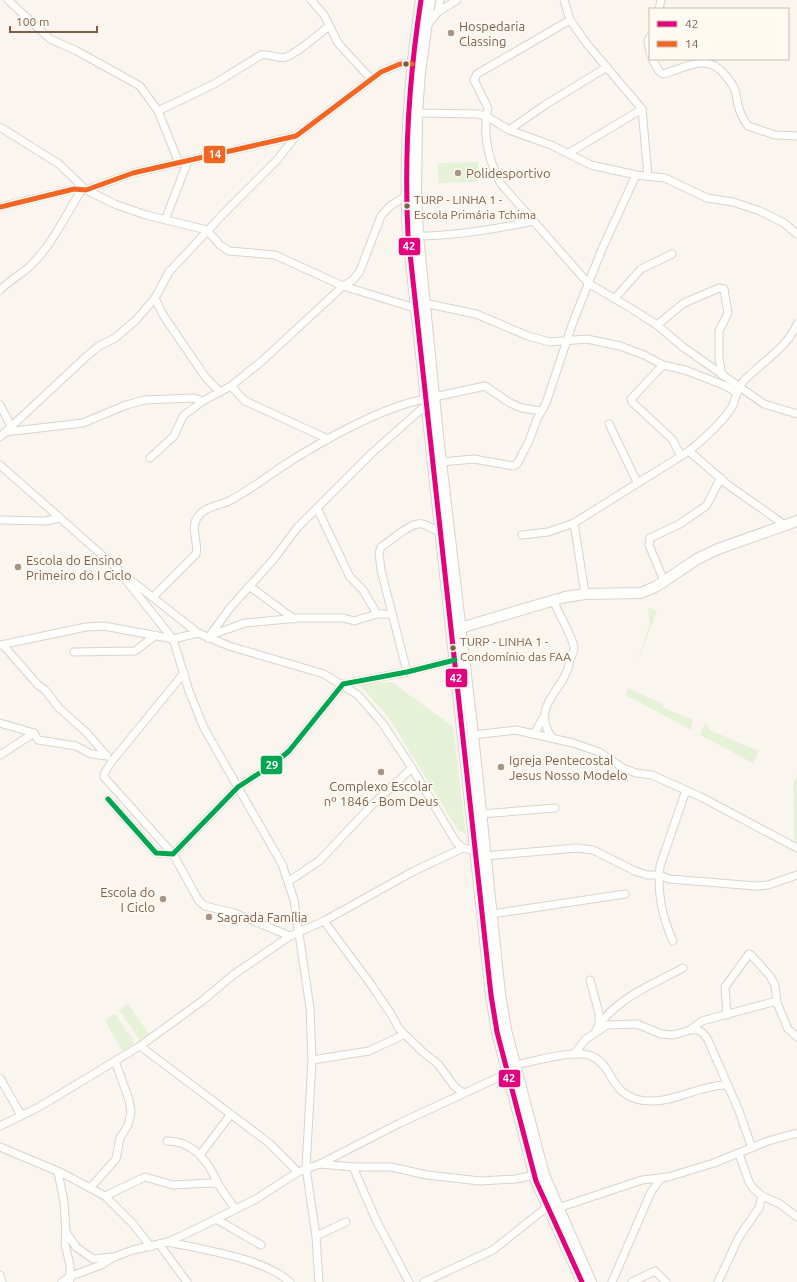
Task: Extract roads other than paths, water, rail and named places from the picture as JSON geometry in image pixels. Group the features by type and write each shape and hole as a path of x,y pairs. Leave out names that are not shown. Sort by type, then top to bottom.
{"street":[{"path":"8,0 50,39 77,51 140,86 158,111 179,163"},
{"path":"311,0 324,15 338,43 371,79"},
{"path":"421,0 412,64 406,196 419,306 440,532 491,995 497,1032 511,1069 544,1175 591,1282"},
{"path":"419,306 416,196 417,113 430,0"},
{"path":"438,12 440,0"},
{"path":"426,26 438,12 458,0"},
{"path":"564,0 570,20 587,44 642,109 648,176"},
{"path":"570,20 477,74 474,80 488,108 486,116 488,152 492,166 501,184 588,283 615,298 657,325 683,347 740,385 764,404 797,414"},
{"path":"158,111 214,84 261,55 266,54 279,58 290,55 329,26"},
{"path":"653,60 659,71 663,74 691,64 703,62 712,64 731,82 736,93 740,113 748,126 775,135 797,136"},
{"path":"3,435 87,356 99,346 115,338 136,320 155,298 170,272 207,230 277,160 296,136 371,79 391,67 400,64 412,64"},
{"path":"509,130 545,105 607,67"},
{"path":"569,154 642,109"},
{"path":"417,113 477,114 486,116 509,130 551,145 591,165 636,175 665,178 707,198 733,202 760,211 784,223 797,234"},
{"path":"0,127 59,164 84,190"},
{"path":"0,290 29,268 37,259 84,190 133,173 296,136"},
{"path":"165,220 188,161"},
{"path":"441,462 474,459 516,466 546,403 566,342 588,283 636,175"},
{"path":"0,207 74,189 84,190 117,205 165,220 207,230 220,245 229,251 275,255 316,272 343,286 419,306 476,314 528,336 550,342 566,342 587,339 620,346 644,354 663,365 685,370 726,386 737,393"},
{"path":"150,458 174,436 183,416 219,391 231,386 262,361 343,286 353,280 360,271 381,216 390,206 406,196"},
{"path":"418,236 438,236 489,230 534,221"},
{"path":"615,298 641,269 656,260 672,254"},
{"path":"657,325 684,303 719,288 724,289 728,313 719,330 719,358 721,372 726,386"},
{"path":"155,298 163,315 206,378 219,391"},
{"path":"522,535 548,532 574,524 637,482 689,451 705,438 728,414 740,385 770,356 784,345 793,335 797,324"},
{"path":"663,365 631,399 632,402 672,439 681,456"},
{"path":"231,386 245,401 328,439"},
{"path":"154,597 196,554 195,524 197,518 204,511 230,501 328,439 394,407 485,386 510,403 522,408 541,411"},
{"path":"3,435 83,423 126,405 145,400 166,401 194,398 203,401"},
{"path":"428,400 441,462 473,735 500,994 511,1069 534,1175 547,1207 582,1282"},
{"path":"210,636 249,586 273,560 296,528 372,452 428,400"},
{"path":"0,405 11,426"},
{"path":"609,424 637,482"},
{"path":"689,451 721,478 785,525"},
{"path":"0,466 117,570 154,597 198,633 210,636 228,646 324,674 343,684 358,695 372,710 412,768 456,842 463,848 475,851"},
{"path":"664,581 649,545 650,538 678,525 706,506 721,478"},
{"path":"317,508 350,577 363,590 377,614"},
{"path":"0,520 45,521 60,518"},
{"path":"460,628 553,600 585,594 641,593 718,549 797,521"},
{"path":"407,672 381,570 379,553 381,547 396,538 406,528 416,524 422,524 440,532"},
{"path":"574,524 585,594"},
{"path":"117,570 173,639 189,691 204,728 282,864 289,881 310,1008 312,1060 306,1168 316,1236 319,1282"},
{"path":"249,586 294,619"},
{"path":"534,734 543,718 545,709 569,668 574,650 573,644 553,600"},
{"path":"210,636 246,623 294,619 344,618 354,621 377,614 392,614"},
{"path":"112,760 86,732 59,708 45,690 38,686 2,645 86,627 104,626 173,639 198,633"},
{"path":"74,652 135,651 156,635"},
{"path":"108,799 156,853 160,855 173,854 238,787 275,763 289,751 343,684 407,672 455,660"},
{"path":"184,673 143,722 119,754 112,760 104,774 106,780 173,854 199,901 205,906 234,913 290,936"},
{"path":"543,718 546,730 552,738"},
{"path":"0,723 34,733 38,740 76,746 91,754 106,755"},
{"path":"473,735 508,730 574,743 599,752 623,768 636,773 652,775 686,790 797,848"},
{"path":"0,755 34,733"},
{"path":"289,881 319,861 372,806 412,768"},
{"path":"673,941 662,913 659,875 660,866 686,790"},
{"path":"481,814 555,808"},
{"path":"0,1126 39,1107 140,1046 202,1001 233,975 290,936 324,921 414,871 463,848"},
{"path":"485,856 577,848 593,850 647,875 659,875 669,879 756,886 768,885 797,874"},
{"path":"492,914 625,894"},
{"path":"324,921 372,986 404,1034 438,1064 454,1086 463,1093"},
{"path":"727,1015 725,987 749,954 770,976 777,993 777,1003 788,1029 797,1038"},
{"path":"574,1054 597,1028 608,1012 620,1003 683,968"},
{"path":"590,980 599,1013 597,1028"},
{"path":"690,1030 702,1021 773,1002 777,1003"},
{"path":"597,1028 619,1024 643,1025 667,1036 697,1029 705,1036 739,1111 752,1148"},
{"path":"312,1060 369,1051 404,1034"},
{"path":"140,1046 269,1143 298,1172"},
{"path":"62,1282 101,1265 114,1257 133,1250 168,1242 256,1198 298,1172 320,1164 511,1069 574,1054 588,1054 598,1059 619,1089 635,1099 656,1100 726,1085"},
{"path":"90,1188 116,1159 119,1143 128,1125 131,1112 129,1100 115,1061"},
{"path":"0,1078 21,1115"},
{"path":"200,1155 231,1114"},
{"path":"558,1208 642,1180 661,1178 714,1163 752,1148 797,1134"},
{"path":"167,1141 184,1143 200,1155 212,1170 218,1184 235,1209"},
{"path":"0,1147 58,1172 105,1196 155,1246 187,1282"},
{"path":"739,1154 749,1182 762,1196 780,1204 797,1217"},
{"path":"320,1164 353,1167 391,1167 427,1175 480,1180 516,1179 534,1175"},
{"path":"353,1167 376,1220 409,1282"},
{"path":"58,1172 64,1202 66,1232 65,1244 70,1279"},
{"path":"105,1196 145,1177 173,1185 218,1184"},
{"path":"612,1282 652,1192 661,1178"},
{"path":"718,1282 739,1237 758,1208 762,1196"},
{"path":"424,1282 493,1250 547,1207"},
{"path":"216,1219 261,1245"},
{"path":"316,1236 346,1222"},
{"path":"66,1232 76,1247 93,1259 114,1257"},
{"path":"168,1242 246,1260 276,1272 290,1282"},
{"path":"632,1282 655,1271 666,1282"},
{"path":"0,1275 2,1282"}],"place":[{"name":"Hospedaria Classing","path":"451,33"},
{"name":"Polidesportivo","path":"458,173"},
{"name":"TURP - LINHA 1 - Escola Primária Tchima","path":"407,206"},
{"name":"Escola do Ensino Primeiro do I Ciclo","path":"18,567"},
{"name":"TURP - LINHA 1 - Condomínio das FAA","path":"453,648"},
{"name":"Igreja Pentecostal Jesus Nosso Modelo","path":"501,767"},
{"name":"Complexo Escolar nº 1846 - Bom Deus","path":"381,772"},
{"name":"Escola do I Ciclo","path":"163,899"},
{"name":"Sagrada Família","path":"209,917"}]}
